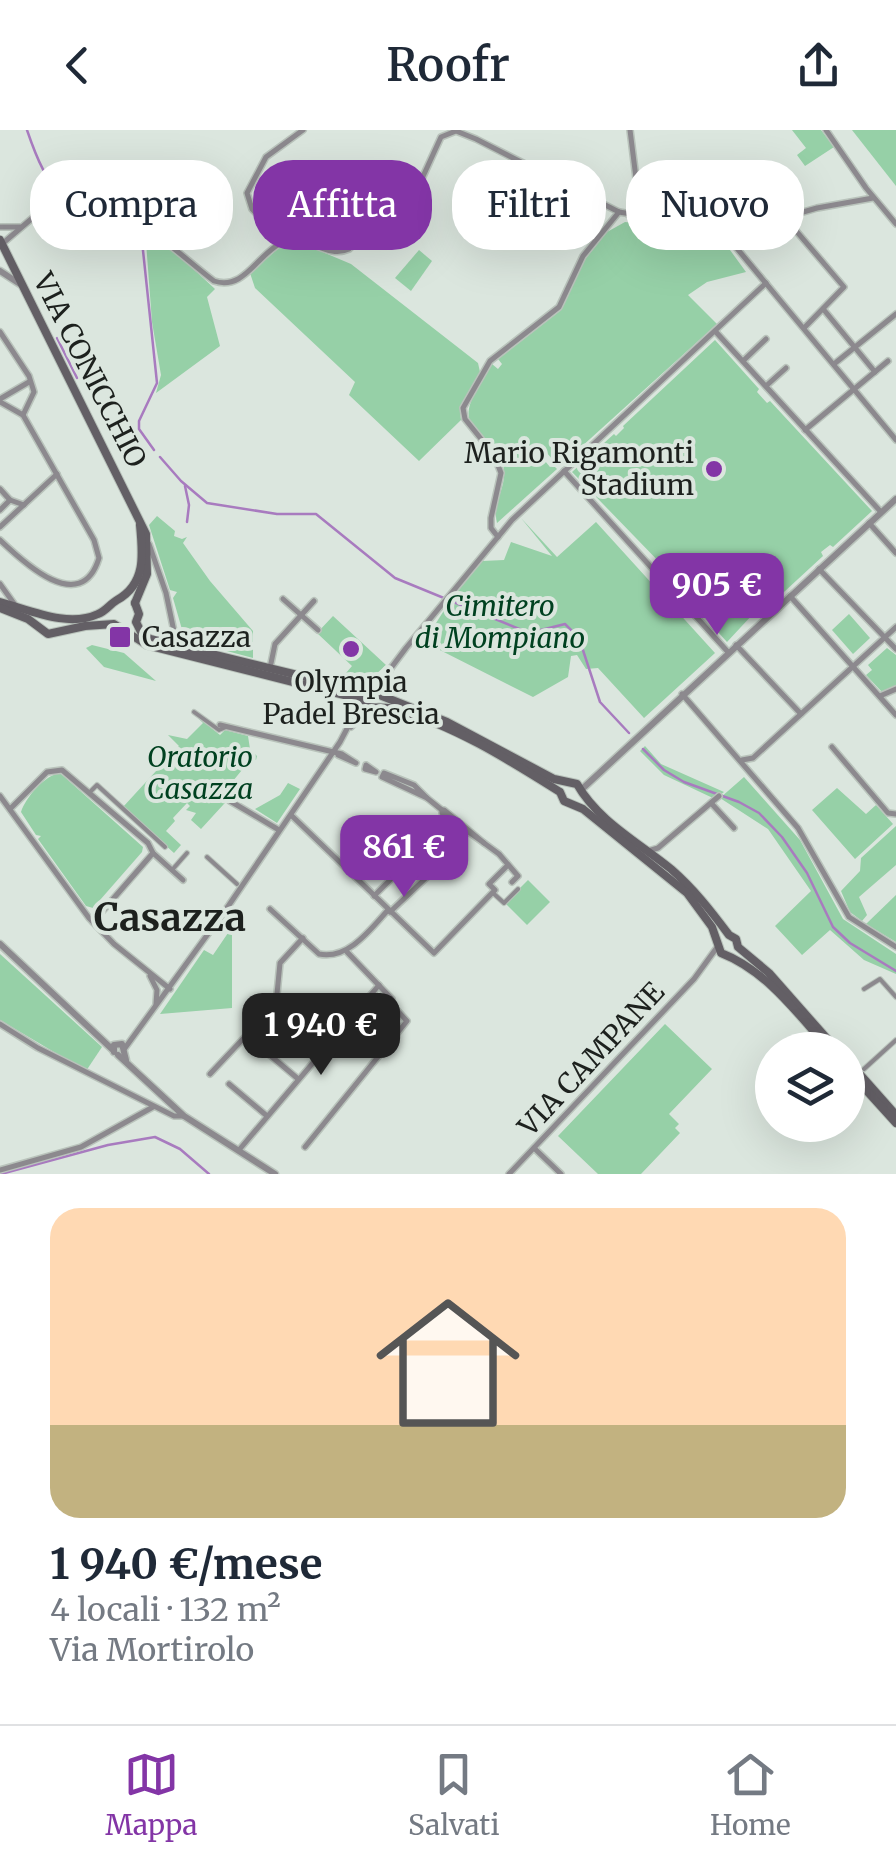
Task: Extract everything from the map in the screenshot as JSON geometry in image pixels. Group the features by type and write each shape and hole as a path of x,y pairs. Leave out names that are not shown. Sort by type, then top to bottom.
{"main road":[{"name":"VIA CONICCHIO","path":"1,243 149,544"},
{"name":"VIA CONICCHIO","path":"124,598 141,572 140,521"},
{"path":"135,603 147,574 149,544"},
{"path":"0,602 69,619 92,617 124,598 139,610 136,622 144,636 350,688 368,686"},
{"path":"0,602 40,626 45,634 136,622"},
{"path":"112,604 109,614 117,626 147,645 360,700 378,700 573,789 602,817 653,849 736,939 738,947 769,973 821,1032"},
{"path":"40,626 51,616"},
{"path":"51,616 60,625 55,633"},
{"path":"360,700 368,686"},
{"path":"368,686 378,700"},
{"path":"573,789 573,803"},
{"path":"573,789 564,801 573,803 648,859 687,893 727,956 759,974 813,1032"},
{"path":"718,945 722,937 730,935"},
{"path":"727,956 738,947"},
{"path":"865,1080 896,1115"},
{"path":"865,1089 896,1123"}],"street":[{"path":"264,160 303,130"},
{"path":"476,139 485,130"},
{"path":"630,130 634,160"},
{"path":"826,130 896,224"},
{"path":"429,160 441,132 456,132 626,214"},
{"path":"253,183 247,195 253,210"},
{"path":"1,243 64,191 86,194 119,210 220,284 242,277 274,250"},
{"path":"804,212 873,198"},
{"path":"498,536 491,518 501,473 494,455 465,419 464,405 490,361 559,307 583,256 620,212"},
{"path":"0,226 23,226"},
{"path":"804,241 844,288 804,328"},
{"path":"740,250 896,440"},
{"path":"0,272 23,287"},
{"path":"368,686 391,668 498,536 766,284"},
{"path":"824,310 875,372"},
{"path":"834,364 896,314"},
{"path":"715,331 881,512"},
{"path":"0,332 5,334 34,392 23,415"},
{"path":"742,361 766,340"},
{"path":"805,430 888,361"},
{"path":"766,387 786,368"},
{"path":"0,540 24,564 63,584 90,574 99,558 94,540 23,415 0,400 30,382"},
{"path":"8,394 8,406"},
{"path":"564,471 728,652"},
{"path":"0,527 57,474"},
{"path":"0,489 10,500 24,505"},
{"path":"573,789 608,763 896,499"},
{"path":"0,510 10,500"},
{"path":"869,523 896,553"},
{"path":"149,544 166,592 177,646"},
{"path":"819,569 896,649"},
{"path":"0,602 1,584"},
{"path":"1,584 16,606"},
{"path":"790,596 896,715"},
{"path":"283,599 318,630"},
{"path":"270,668 275,644 314,601"},
{"path":"742,760 753,758 896,627"},
{"path":"736,645 802,714"},
{"path":"348,729 378,700 391,668"},
{"path":"880,696 896,689"},
{"path":"682,694 806,838 850,917 896,947"},
{"path":"120,1051 170,989 336,754 360,700"},
{"path":"194,712 219,730 223,726 336,754 427,798 499,856 518,876 512,882"},
{"path":"832,748 888,813 896,814"},
{"path":"10,809 47,772 62,770 148,844 183,880"},
{"path":"91,791 96,785 165,847"},
{"path":"0,796 92,922 170,989"},
{"path":"653,849 719,796"},
{"path":"230,800 280,831"},
{"path":"711,803 734,828"},
{"path":"291,814 434,953 495,890 489,884 508,865"},
{"path":"92,922 153,853"},
{"path":"172,870 187,853"},
{"path":"207,857 237,884"},
{"path":"374,896 395,875"},
{"path":"270,908 323,955 347,952 429,876"},
{"path":"492,892 504,903 518,889"},
{"path":"210,1074 276,1004 280,964 303,938"},
{"path":"0,944 120,1051 184,1116 275,1174"},
{"name":"VIA CAMPANE","path":"509,1174 701,970 718,945"},
{"path":"305,1147 407,1021 347,952"},
{"name":"VIA CAMPANE","path":"701,970 727,956"},
{"path":"148,972 156,990 155,1007"},
{"path":"864,989 880,979 896,997"},
{"path":"240,1150 379,985"},
{"path":"298,1016 328,1042"},
{"path":"0,1024 38,1048 154,1107 184,1116"},
{"path":"865,1068 896,1040"},
{"path":"265,1051 298,1078"},
{"path":"229,1084 267,1116"},
{"path":"0,1170 81,1147 154,1107"},
{"path":"534,1148 561,1174"}],"green space":[{"path":"792,130 821,130 834,147 805,166 797,155 806,148"},
{"path":"852,130 896,130 896,186"},
{"path":"626,222 626,250 730,250 746,272 707,282 688,295 717,324 559,467 540,445 535,449 550,467 557,469 497,523 504,470 501,457 472,426 470,406 492,364 498,369 502,364 498,359 561,310 583,262 593,250 606,250 607,232"},
{"path":"147,250 171,250 215,289 207,297 220,346 156,393 161,375"},
{"path":"277,250 318,250 351,264 478,363 480,372 460,411 461,420 419,461 349,395 355,382 255,288 250,273"},
{"path":"419,250 432,261 411,291 395,278"},
{"path":"715,340 767,403 770,401 872,511 833,547 821,552 823,556 758,616 754,613 727,642 664,572 666,569 572,472 616,436"},
{"path":"157,516 175,531 174,536 187,537 183,543 253,631 253,658 193,642 183,633 173,598 177,592 170,590 149,525"},
{"name":"Cimitero di Mompiano","path":"521,518 557,557 596,522 715,653 644,718 598,668 586,669 577,655 571,656 568,677 533,697 424,642 482,561 504,560 511,542 552,556"},
{"path":"849,614 870,638 853,654 832,630"},
{"name":"Olympia Padel Brescia","path":"333,616 386,665 374,676 346,673 352,666 317,633"},
{"path":"92,645 124,653 156,681 104,667 86,648"},
{"path":"887,648 896,655 896,686 882,692 866,675 872,670 868,665"},
{"name":"Oratorio Casazza","path":"195,715 220,735 225,730 248,736 250,749 257,756 228,787 234,793 201,829 191,820 196,813 186,810 190,806 187,803 173,818 175,821 166,831 181,845 174,853 123,807 179,746 168,735 187,739 203,723"},
{"path":"645,746 661,764 724,792 715,799 664,775 640,751"},
{"path":"60,773 143,847 93,908 86,906 21,812 37,788"},
{"path":"744,777 800,840 843,919 896,954 896,974 864,960 830,930 802,955 775,926 811,891 768,829 720,798"},
{"path":"288,783 300,789 277,823 255,809 280,795"},
{"path":"837,788 866,814 876,805 893,824 855,859 812,810"},
{"path":"896,826 896,865 859,897 867,915 862,921 850,912 841,891 860,871 861,858"},
{"path":"528,880 550,902 527,925 505,903"},
{"path":"896,895 896,942 866,924"},
{"path":"228,933 232,935 232,1008 160,1014 204,950 213,955"},
{"path":"0,954 102,1047 86,1071 0,1020"},
{"path":"665,1024 712,1069 669,1114 679,1124 675,1128 680,1133 641,1174 598,1174 558,1136"}],"waterway":[{"path":"27,130 45,174 65,198 136,231 142,241 157,383 139,429 154,450"},
{"path":"57,338 77,378"},
{"path":"160,457 207,503 277,514 316,514 395,578 529,633 565,624 579,638 600,702 629,733"},
{"path":"185,486 187,522"},
{"path":"643,749 664,770 684,782 759,813 807,873 833,927 850,943 896,971"},
{"path":"1,1174 108,1145 155,1137 180,1149 209,1174"}],"place":[{"name":"Mario Rigamonti Stadium","path":"714,469"},
{"name":"Casazza","path":"120,637"},
{"name":"Olympia Padel Brescia","path":"351,649"}],"district":[{"name":"Casazza","path":"170,918"}]}
